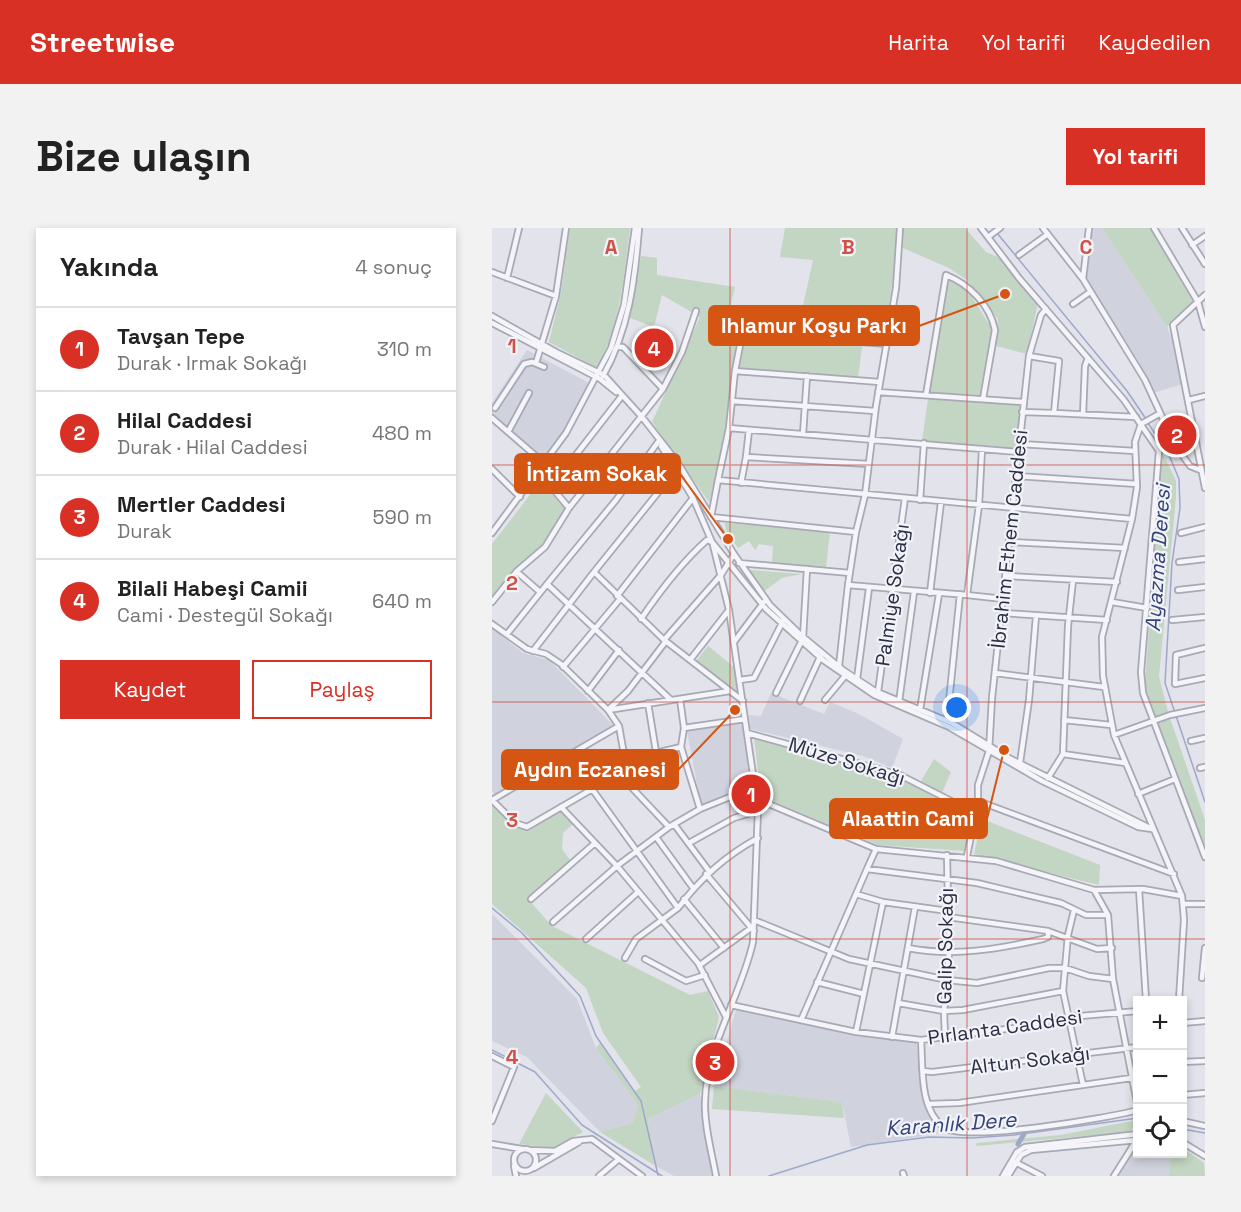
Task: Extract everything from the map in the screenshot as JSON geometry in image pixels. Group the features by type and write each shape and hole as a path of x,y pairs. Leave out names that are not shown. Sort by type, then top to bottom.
{"street":[{"path":"507,278 519,228"},
{"path":"536,363 556,296 567,228"},
{"path":"492,533 566,433 617,347 629,309 637,228"},
{"path":"599,376 621,321 637,228"},
{"path":"839,666 848,585 856,532 865,495 875,411 896,288 900,228"},
{"path":"981,228 991,235 1046,309 1136,417 1144,422 1159,451 1141,672 1143,693 1152,722 1205,857"},
{"path":"1043,228 1083,279 1145,380 1158,414 1174,445 1190,466 1202,469"},
{"path":"1083,228 1088,237"},
{"path":"1083,279 1089,228"},
{"path":"1154,228 1197,302 1205,327"},
{"path":"1182,228 1204,262"},
{"path":"991,235 999,229"},
{"path":"1019,255 1048,234"},
{"path":"1192,245 1205,236"},
{"path":"492,272 556,296"},
{"path":"926,395 946,274 972,290 993,321 995,330 983,399"},
{"path":"1073,304 1090,292"},
{"path":"1205,295 1173,325 1205,488"},
{"name":"İbrahim Ethem Caddesi","path":"968,856 978,801 978,785 989,748 1029,356 1035,333 1046,309"},
{"path":"492,602 517,572 545,547 569,508 663,389 682,352 696,310"},
{"path":"492,316 542,347"},
{"path":"492,323 599,376 643,416 678,463 764,602"},
{"path":"711,517 729,428 735,371 742,335 749,333 886,344"},
{"path":"617,347 622,347 663,389"},
{"path":"1029,356 1059,361 1054,413"},
{"path":"1083,415 1085,366 1088,358"},
{"path":"495,408 524,364 536,363 544,367"},
{"path":"735,371 880,382"},
{"path":"599,376 643,416 693,498 712,542 729,610 746,719 758,811 754,921 748,964 726,1017 708,1072 705,1104 716,1176"},
{"path":"803,434 807,376"},
{"path":"878,392 1023,402"},
{"path":"508,432 529,393"},
{"path":"1189,400 1205,396"},
{"path":"551,487 621,397"},
{"path":"732,401 875,411"},
{"path":"1022,412 1136,417"},
{"path":"1158,414 1144,422 1135,441 1137,484 1132,519 1102,637 1104,687 1114,735 1182,896 1183,961 1179,996"},
{"path":"492,418 544,464"},
{"path":"729,428 924,443 1019,453"},
{"path":"741,483 749,430"},
{"path":"507,634 616,500 658,442"},
{"path":"920,500 924,443"},
{"path":"1020,444 1135,451"},
{"path":"967,595 979,505 982,449"},
{"path":"746,457 868,464"},
{"path":"492,469 520,497"},
{"path":"533,651 677,469"},
{"path":"539,472 569,508"},
{"path":"1017,476 1137,484"},
{"path":"718,480 1132,519"},
{"path":"563,667 693,498"},
{"name":"Palmiye Sokağı","path":"878,692 905,498"},
{"path":"930,593 941,502"},
{"path":"711,517 856,532"},
{"path":"1180,533 1205,527"},
{"path":"712,542 714,536 721,534"},
{"path":"641,619 658,594 698,548 707,540 712,542 764,602 802,640 845,676 874,695 920,710 989,748 1154,830"},
{"path":"1011,542 1125,548"},
{"path":"608,710 628,691 665,640 721,575 734,554"},
{"path":"1179,562 1205,559"},
{"path":"740,563 850,573"},
{"path":"776,693 802,640 807,569"},
{"path":"517,572 540,592"},
{"path":"594,572 618,598 665,640 743,701"},
{"path":"1007,576 1117,582"},
{"path":"1048,778 1063,754 1069,618 1073,580"},
{"path":"547,584 596,627 671,700"},
{"path":"848,585 1004,599"},
{"path":"1178,590 1205,587"},
{"path":"857,679 869,588"},
{"path":"899,702 914,592"},
{"path":"920,710 939,594"},
{"path":"947,721 960,594"},
{"path":"734,642 764,602"},
{"path":"1112,602 1148,608"},
{"path":"690,660 729,610"},
{"path":"1003,613 1107,620"},
{"path":"1020,763 1036,616"},
{"path":"1172,620 1205,617"},
{"path":"740,680 754,678 783,621"},
{"path":"492,624 516,643 546,654 608,710 619,726 626,766"},
{"path":"1205,648 1176,655 1175,684 1205,678"},
{"path":"588,691 619,650"},
{"path":"821,655 878,692 947,721 1042,781 1138,827 1154,830"},
{"path":"800,701 821,655"},
{"path":"995,673 1104,687"},
{"path":"825,700 845,676"},
{"path":"608,710 730,691"},
{"path":"680,699 684,728 681,747 700,809"},
{"path":"648,704 656,752"},
{"path":"1114,735 1180,712 1205,708"},
{"path":"684,728 746,719"},
{"path":"1064,720 1111,725"},
{"path":"619,726 492,800 515,823 527,827 626,766 656,752 681,747"},
{"name":"Müze Sokağı","path":"747,733 900,775 975,813"},
{"path":"1191,741 1205,738"},
{"path":"1063,754 1125,763"},
{"path":"618,773 669,827"},
{"path":"1138,794 1175,779"},
{"path":"554,921 616,866 669,827 700,809 755,787"},
{"path":"592,789 678,908"},
{"path":"757,799 876,849 968,856 1033,870 1094,890 1139,889 1164,891 1182,896"},
{"path":"978,801 1174,874"},
{"path":"561,807 616,866 700,965 726,1017"},
{"path":"688,843 734,818 758,811"},
{"path":"675,824 707,873 753,930"},
{"path":"656,837 693,888"},
{"path":"625,958 636,939 678,908 707,873 730,853 758,838"},
{"path":"531,899 595,843"},
{"path":"802,1018 876,849"},
{"name":"Galip Sokağı","path":"945,1037 944,1011 949,952 947,855"},
{"path":"867,868 977,883 1034,895 1094,917 1108,915"},
{"path":"1139,889 1146,996"},
{"path":"1094,890 1108,915 1113,979 1133,1074"},
{"path":"586,939 637,893"},
{"path":"856,894 883,902 948,911"},
{"path":"684,899 724,948"},
{"path":"856,1032 883,902"},
{"path":"1183,904 1205,904"},
{"path":"892,1037 915,907"},
{"path":"1074,910 1063,991 1083,1084"},
{"path":"948,917 1048,931 1070,937 1097,949 1112,948"},
{"path":"754,921 830,952 871,964 947,980 977,983 1023,971 1065,968 1089,976 1113,979"},
{"path":"700,965 753,930"},
{"path":"908,948 949,952 982,951 1043,939 1048,937 1048,931"},
{"path":"1202,978 1205,948"},
{"path":"645,959 686,981 705,975"},
{"path":"817,982 864,994"},
{"path":"898,1003 944,1011 973,1009 1063,991"},
{"name":"Pırlanta Caddesi","path":"731,1005 802,1018 856,1032 921,1040 1022,1027 1069,1017 1133,1011"},
{"path":"1187,1023 1205,1021"},
{"path":"921,1040 928,1104 943,1128 974,1132 1081,1122 1133,1110"},
{"name":"Altun Sokağı","path":"923,1071 932,1072 1133,1047"},
{"path":"492,1056 514,1067 492,1121"},
{"path":"1187,1062 1205,1060"},
{"path":"928,1104 959,1103 1133,1078"},
{"path":"1187,1095 1205,1093"},
{"path":"1187,1122 1205,1125"},
{"path":"1003,1176 1013,1161 1031,1150 1133,1137"},
{"path":"503,1146 511,1153 517,1169 524,1174 583,1138"},
{"path":"492,1144 529,1150 555,1151 583,1138 592,1139 642,1176"},
{"path":"1114,1176 1133,1144"},
{"path":"1187,1145 1205,1156"},
{"path":"516,1176 515,1155 523,1149"},
{"path":"529,1150 536,1159 532,1169"},
{"path":"599,1176 618,1158"},
{"path":"618,1158 635,1176"},
{"path":"1008,1176 1013,1161"},
{"path":"1013,1161 1042,1176"}],"shaded area":[{"path":"1093,228 1102,228 1167,327 1175,347 1183,384 1153,393 1139,362 1086,280"},
{"path":"527,350 589,383 569,423 544,458 492,414 492,403"},
{"path":"492,628 523,653 549,660 613,725 495,795 492,791"},
{"path":"771,693 824,714 830,702 859,714 903,739 892,768 863,756 750,729 749,715 761,716"},
{"path":"742,722 751,786 701,806 687,731"},
{"path":"492,914 577,999 596,1048 638,1105 633,1123 600,1132 527,1057 492,1041"},
{"path":"736,1010 860,1036 916,1041 926,1099 942,1133 851,1147 842,1102 714,1086"},
{"path":"700,1094 713,1176 674,1176 654,1165 648,1119"},
{"path":"1133,1153 1133,1158 1171,1158 1169,1176 1119,1176"}],"green space":[{"path":"570,228 630,228 616,317 605,352 597,368 549,342 561,293"},
{"path":"785,228 896,228 896,260 883,341 863,340 858,377 739,368 736,365 726,441 709,502 652,422 700,317 662,295 654,327 630,318 641,256 657,258 657,275 735,287 727,319 735,327 799,324 813,260 780,257"},
{"path":"903,228 965,228 986,252 1000,258 1038,303 1027,354 996,346 998,319 967,280 949,268 903,248"},
{"path":"1102,228 1150,228 1194,303 1167,327"},
{"path":"950,281 967,289 992,329 981,395 929,393 946,285"},
{"path":"928,399 1020,405 1017,451 922,441"},
{"path":"1162,452 1176,481 1176,497 1159,676 1168,712 1153,718 1145,682"},
{"path":"539,483 542,483 565,509 544,546 492,600 492,544"},
{"path":"725,523 830,531 826,568 772,563 773,546 759,544 755,550 749,541 738,548 726,531"},
{"path":"750,570 802,574 782,578 763,592"},
{"path":"708,646 734,667 738,699 694,664"},
{"path":"1170,718 1205,820 1205,854 1154,724"},
{"path":"754,737 898,778 971,815 965,851 878,845 761,796"},
{"path":"934,759 951,772 942,793 921,781"},
{"path":"492,804 512,826 529,831 560,811 573,824 563,833 562,849 570,860 528,899 552,926 690,995 708,991 719,1017 700,1094 648,1119 654,1165 600,1132 633,1123 638,1105 596,1048 600,1043 635,1091 641,1087 603,1033 586,988 492,904"},
{"path":"982,819 1100,865 1099,885 974,854"},
{"path":"714,1086 842,1102 844,1118 712,1109"},
{"path":"546,1093 583,1132 552,1148 519,1144"},
{"path":"1133,1121 1133,1128 1129,1132 976,1146 977,1143 1061,1135"},
{"path":"1187,1151 1204,1163 1205,1176 1169,1176 1171,1158 1187,1158"}],"waterway":[{"name":"Ayazma Deresi","path":"997,233 1127,391 1146,419"},
{"name":"Ayazma Deresi","path":"1148,423 1169,455 1179,479 1180,508 1172,563 1165,683 1205,802"},
{"path":"492,908 522,933 580,996 596,1036 641,1101 658,1175"},
{"name":"Karanlık Dere","path":"492,1050 535,1072 582,1125 662,1176"},
{"name":"Karanlık Dere","path":"769,1176 867,1145 929,1137 972,1138 1014,1135 1133,1119"},
{"name":"Karanlık Dere","path":"1187,1130 1205,1133"},
{"path":"1018,1144 1024,1134"}],"place":[{"name":"Ihlamur Koşu Parkı","path":"1005,294"},
{"name":"Bilali Habeşi Camii","path":"654,348"},
{"name":"Hilal Caddesi","path":"1177,435"},
{"name":"İntizam Sokak","path":"728,539"},
{"name":"Aydın Eczanesi","path":"735,710"},
{"name":"Alaattin Cami","path":"1004,750"},
{"name":"Tavşan Tepe","path":"751,794"},
{"name":"Mertler Caddesi","path":"715,1062"}]}
